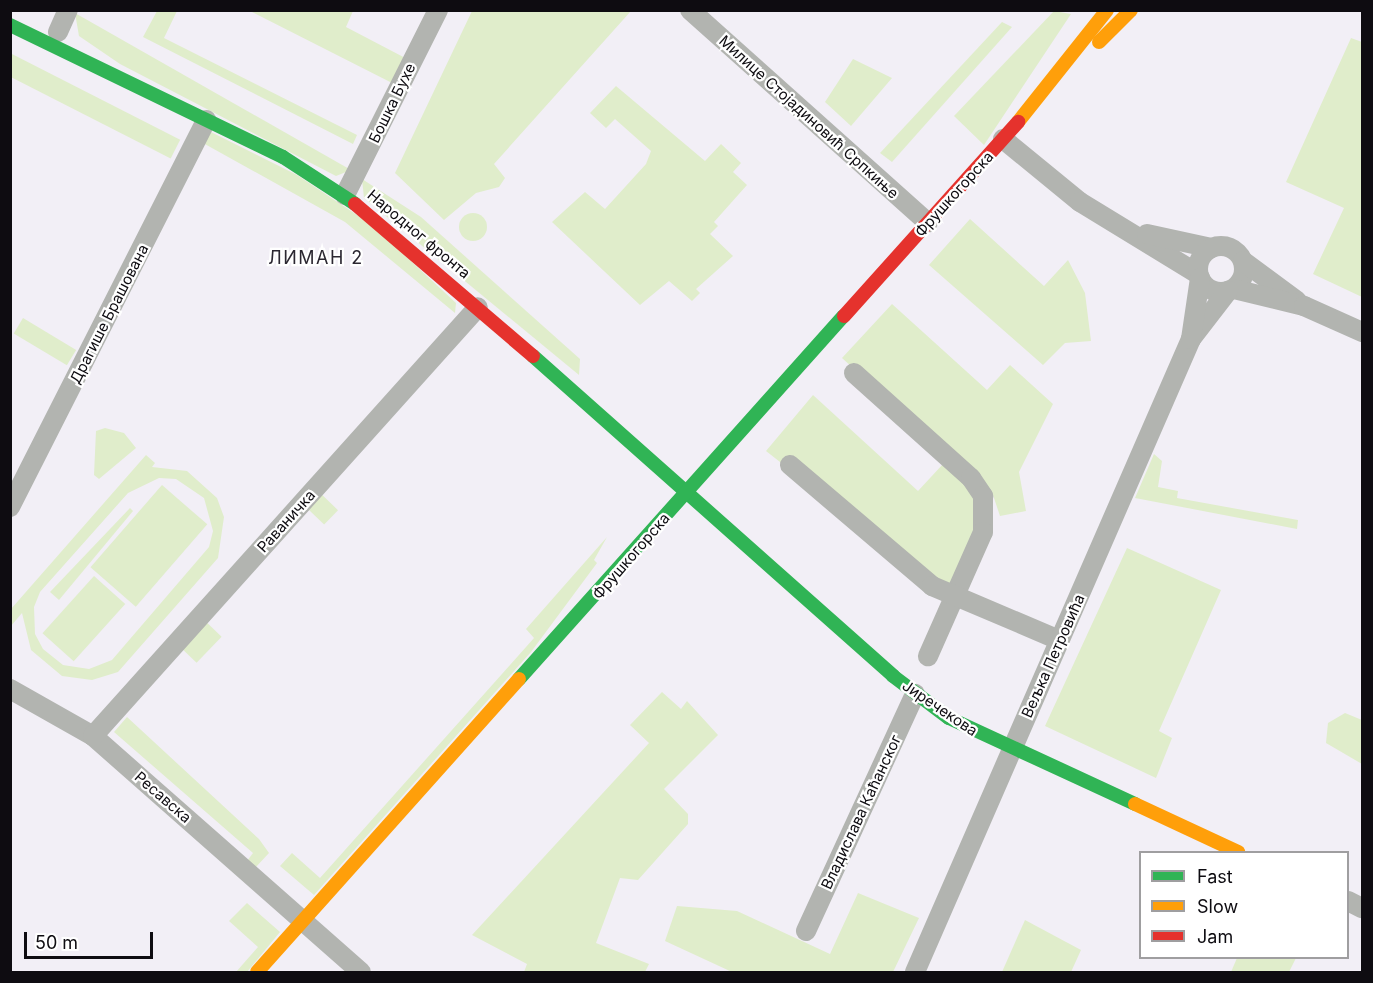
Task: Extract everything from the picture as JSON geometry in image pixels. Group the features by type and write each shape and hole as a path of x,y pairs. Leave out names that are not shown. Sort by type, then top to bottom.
{"street":[{"path":"58,32 68,10"},
{"name":"Бошка Бухе","path":"345,195 438,10"},
{"name":"Милице Стојадиновић Српкиње","path":"690,10 928,223"},
{"name":"Фрушкогорска","path":"1003,139 1025,95 1085,10"},
{"name":"Фрушкогорска","path":"257,972 1043,94 1107,10"},
{"path":"1043,94 1131,10"},
{"name":"Народног фронта","path":"40,21 58,32 89,60"},
{"name":"Народног фронта","path":"10,25 89,60 345,195 478,306 688,491"},
{"name":"Драгише Брашована","path":"10,507 206,120"},
{"path":"1003,139 1048,180 1135,231 1199,276 1211,290 1231,290 1304,306 1362,332"},
{"path":"1135,231 1212,248 1230,248 1243,261 1304,306"},
{"path":"1199,276 1201,258 1212,248"},
{"path":"1231,290 1243,276 1243,261"},
{"name":"Вељка Петровића","path":"1191,339 1199,276"},
{"name":"Вељка Петровића","path":"915,972 1191,339 1231,290"},
{"name":"Раваничка","path":"93,736 478,306"},
{"path":"854,373 971,478 983,496 983,532 928,656"},
{"path":"790,465 932,586 1059,640"},
{"name":"Јиречекова","path":"688,491 915,693 1011,751 1236,851"},
{"name":"Ресавска","path":"10,689 93,736 361,972"},
{"name":"Владислава Каћанског","path":"806,931 915,693"}],"green space":[{"path":"157,11 177,11 164,38 357,135 353,144 143,37"},
{"path":"250,11 353,11 346,27 411,61 398,86"},
{"path":"472,11 631,11 494,164 505,178 499,187 476,193 444,220 395,173"},
{"path":"1054,11 1071,14 984,145 954,116"},
{"path":"75,13 351,170 336,176 120,64 79,36"},
{"path":"1002,22 1012,27 892,162 880,153"},
{"path":"1351,38 1362,42 1362,297 1313,274 1344,208 1286,182"},
{"path":"10,53 180,140 171,158 10,77"},
{"path":"853,59 892,78 851,126 825,102"},
{"path":"616,86 705,161 721,144 741,163 733,172 747,185 714,222 718,226 710,234 733,256 696,289 700,293 692,301 669,281 640,305 552,222 585,192 605,209 646,164 651,151 615,119 606,128 590,113"},
{"path":"211,132 297,175 372,225 456,303 455,313 345,222 203,143"},
{"path":"362,179 421,217 580,359 579,375 364,198"},
{"path":"473,213 483,217 487,227 483,237 473,241 463,237 459,227 463,217"},
{"path":"970,219 1044,286 1068,260 1085,293 1091,341 1065,343 1043,365 929,265"},
{"path":"892,304 987,390 1010,365 1053,404 1019,472 1026,511 1000,516 993,495 842,358"},
{"path":"23,318 76,350 67,365 14,333"},
{"path":"813,395 918,491 943,464 969,481 984,514 951,588 933,582 766,451"},
{"path":"105,428 124,433 136,448 99,479 94,475 96,431"},
{"path":"1154,454 1162,461 1158,487 1178,491 1177,498 1298,520 1297,529 1135,498"},
{"path":"146,455 155,463 152,467 187,471 217,498 224,517 218,558 118,672 92,680 62,676 31,650 22,613 11,626 11,609","holes":["159,478 176,479 204,498 213,531 209,547 112,660 89,669 63,665 43,649 35,634 34,607 40,592 128,493"]},
{"path":"162,485 207,524 136,607 90,567"},
{"path":"315,488 338,510 324,525 301,502"},
{"path":"130,508 133,511 59,600 50,592"},
{"path":"607,537 594,560 597,563 531,652 314,895 280,866 292,853 320,878 534,638 526,629"},
{"path":"1127,548 1221,590 1159,731 1172,738 1156,778 1045,726"},
{"path":"94,576 125,604 74,661 42,633"},
{"path":"200,616 222,637 197,663 175,642"},
{"path":"662,692 681,709 687,701 718,735 664,789 688,814 688,824 638,880 620,878 596,943 649,964 645,972 524,972 527,964 472,935 649,743 630,725"},
{"path":"1345,713 1362,720 1362,764 1326,743 1328,723"},
{"path":"127,717 259,839 269,853 255,868 247,861 253,853 114,732"},
{"path":"858,893 919,918 893,972 732,972 665,941 677,906 737,911 830,954"},
{"path":"247,903 280,932 247,972 236,972 258,947 229,921"},
{"path":"1025,920 1081,950 1071,972 1002,972"},
{"path":"1237,959 1296,959 1289,972 1231,972"}],"traffic: fast":[{"path":"10,25 283,157 355,204"},
{"path":"519,679 844,316"},
{"path":"533,356 893,676 949,718 1135,804"}],"traffic: slow":[{"path":"1018,122 1107,10"},
{"path":"1099,42 1131,10"},
{"path":"257,972 519,679"},
{"path":"1135,804 1236,851"}],"traffic: jam":[{"path":"844,316 1018,122"},
{"path":"355,204 533,356"}],"district":[{"name":"ЛИМАН 2","path":"316,258"}]}
